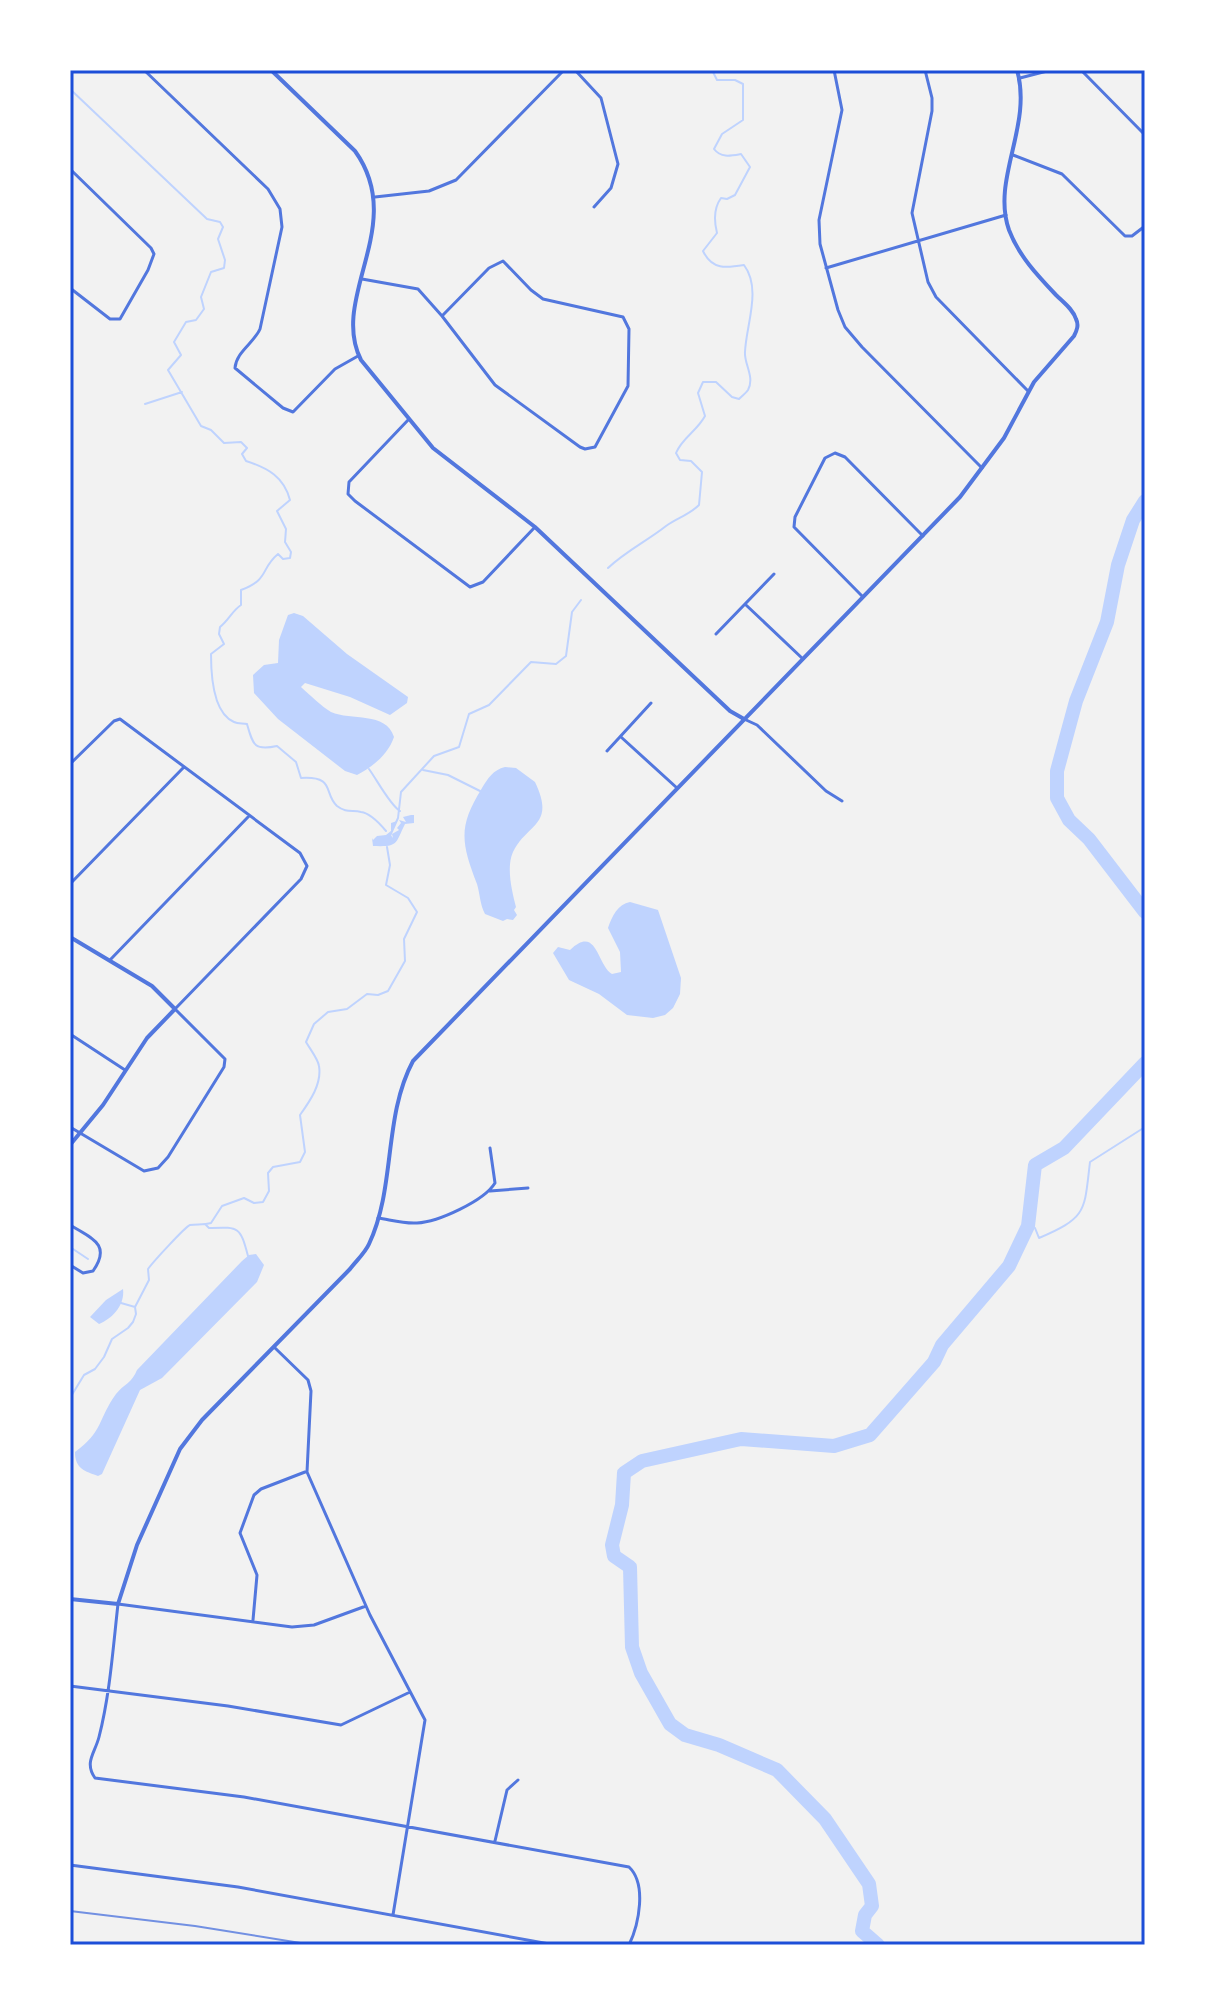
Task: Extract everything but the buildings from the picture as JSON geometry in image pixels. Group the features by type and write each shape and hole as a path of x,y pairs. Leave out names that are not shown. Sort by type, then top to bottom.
{"street":[{"path":"144,70 268,189 280,209 282,227 260,329 236,359 235,368 283,408 293,412 335,369 358,356"},
{"path":"271,70 355,151 366,167 375,197 372,230 354,322 358,356 433,448 535,527 730,711 757,725 826,791 842,801"},
{"path":"375,197 429,191 456,180 564,70"},
{"path":"575,70 601,98 617,157 617,171 611,188 594,207"},
{"path":"834,70 842,110 819,226 826,268 845,327 982,468"},
{"path":"925,70 932,111 912,203 928,282 936,297 1028,391"},
{"path":"629,1945 640,1887 637,1875 629,1867 244,1797 95,1778 88,1764 98,1741 118,1604 137,1545 180,1449 202,1420 368,1247 378,1218 402,1082 413,1061 960,497 1004,438 1028,391 1072,340 1077,323 1072,312 1022,257 1010,233 1006,215 1005,198 1022,106 1017,70"},
{"path":"1020,78 1051,70"},
{"path":"1081,70 1145,135"},
{"path":"1013,155 1062,174 1125,236 1132,236 1145,226"},
{"path":"70,169 154,254 120,319 110,319 70,288"},
{"path":"826,268 1006,215"},
{"path":"362,279 418,289 495,385 580,447 595,447 628,386 629,329 623,317 543,299 503,261 489,268 442,316"},
{"path":"409,419 349,482 347,489 352,497 470,587 483,582 535,527"},
{"path":"863,597 794,527 795,517 825,458 835,453 845,457 923,536"},
{"path":"716,634 774,574"},
{"path":"746,605 803,659"},
{"path":"607,751 651,703"},
{"path":"70,764 114,721 120,719 300,853 307,866 301,879 147,1038 103,1105 70,1145"},
{"path":"621,737 677,788"},
{"path":"70,884 184,767"},
{"path":"110,961 249,816"},
{"path":"70,937 152,986 225,1059 224,1067 158,1168 144,1171 70,1127"},
{"path":"70,1034 125,1070"},
{"path":"378,1218 428,1222 484,1197 495,1183 490,1148"},
{"path":"490,1191 528,1188"},
{"path":"70,1225 96,1241 101,1250 101,1260 93,1271 83,1273 70,1265"},
{"path":"274,1347 308,1380 311,1391 307,1472 366,1606 425,1720 393,1915"},
{"path":"253,1620 257,1575 240,1533 254,1495 261,1489 307,1472"},
{"path":"70,1599 292,1627 314,1625 366,1606"},
{"path":"70,1686 228,1706 341,1725 410,1692"},
{"path":"495,1841 507,1790 518,1780"},
{"path":"70,1865 238,1887 555,1945"}],"water":[{"path":"288,615 303,616 347,654 408,697 407,703 390,715 350,697 305,683 301,687 331,712 376,720 390,729 394,737 384,755 357,775 345,771 278,719 254,693 253,675 264,665 278,663 279,640"},
{"path":"505,767 516,768 535,782 542,807 537,823 513,852 510,872 517,915 513,920 503,921 483,911 464,835 469,814 482,788 494,772"},
{"path":"414,815 414,823 405,824 395,843 373,846 372,838 386,835 391,831 391,823 397,821 390,834 393,838 392,834 399,830 399,820 406,822 403,817"},
{"path":"630,902 658,910 681,978 680,994 673,1008 665,1015 653,1018 627,1015 599,994 569,980 553,953 558,947 570,950 586,942 596,949 612,974 621,972 620,952 608,928 616,911"},
{"path":"256,1254 264,1265 257,1282 162,1378 140,1390 102,1474 98,1476 82,1468 75,1452 96,1431 116,1394 242,1261"},
{"path":"123,1289 120,1306 109,1318 99,1324 90,1317 106,1300"}],"waterway":[{"path":"608,568 699,505 702,472 691,461 680,460 676,453 705,416 698,393 703,382 716,382 732,397 739,399 750,385 745,352 752,307 749,275 744,265 715,265 703,251 717,233 715,215 718,202 721,198 735,195 750,167 741,154 723,155 714,149 722,134 743,120 743,84 735,80 717,80 712,70"},
{"path":"70,89 207,219 220,222 223,227 218,239 225,260 224,268 211,272 201,297 204,309 196,320 186,322 174,342 181,355 168,370 201,426 211,430 224,443 241,442 247,448 242,454 246,461 274,474 284,485 290,500 277,511 286,529 285,542 291,552 290,558 283,559 278,554 272,559 261,578 241,590 241,605 220,627 219,634 224,644 211,654 217,702 227,717 236,723 247,724 256,745 263,748 277,746 296,762 301,778 324,783 337,806 368,815 386,831"},
{"path":"145,404 182,392"},
{"path":"1145,501 1133,520 1118,565 1107,622 1076,701 1057,771 1057,798 1069,820 1089,839 1145,912"},
{"path":"389,838 398,818 401,792 434,756 459,747 469,714 489,705 531,662 556,664 566,656 572,612 581,600"},
{"path":"369,769 400,811"},
{"path":"423,770 448,775 480,791"},
{"path":"70,1398 84,1375 95,1369 104,1357 112,1339 133,1322 135,1307 149,1280 148,1269 176,1238 190,1225 211,1223 222,1206 244,1198 254,1203 263,1202 269,1191 268,1173 273,1167 300,1162 305,1152 300,1115 319,1079 317,1060 306,1042 314,1024 328,1012 347,1009 367,994 378,995 388,991 405,961 404,939 417,912 408,898 386,885 390,865 387,847"},
{"path":"878,1945 862,1931 865,1915 872,1906 869,1884 825,1819 777,1770 719,1745 685,1735 670,1724 641,1673 632,1647 630,1567 614,1556 612,1545 622,1505 624,1473 642,1461 741,1439 834,1446 870,1435 934,1362 942,1345 1009,1266 1028,1226 1035,1165 1064,1148 1145,1063"},
{"path":"1035,1228 1039,1238 1075,1218 1084,1202 1090,1162 1145,1127"},
{"path":"206,1225 209,1228 237,1230 248,1256"},
{"path":"70,1247 88,1259"},
{"path":"121,1303 135,1307"}],"railway":[{"path":"70,1911 195,1926 313,1945"}]}
